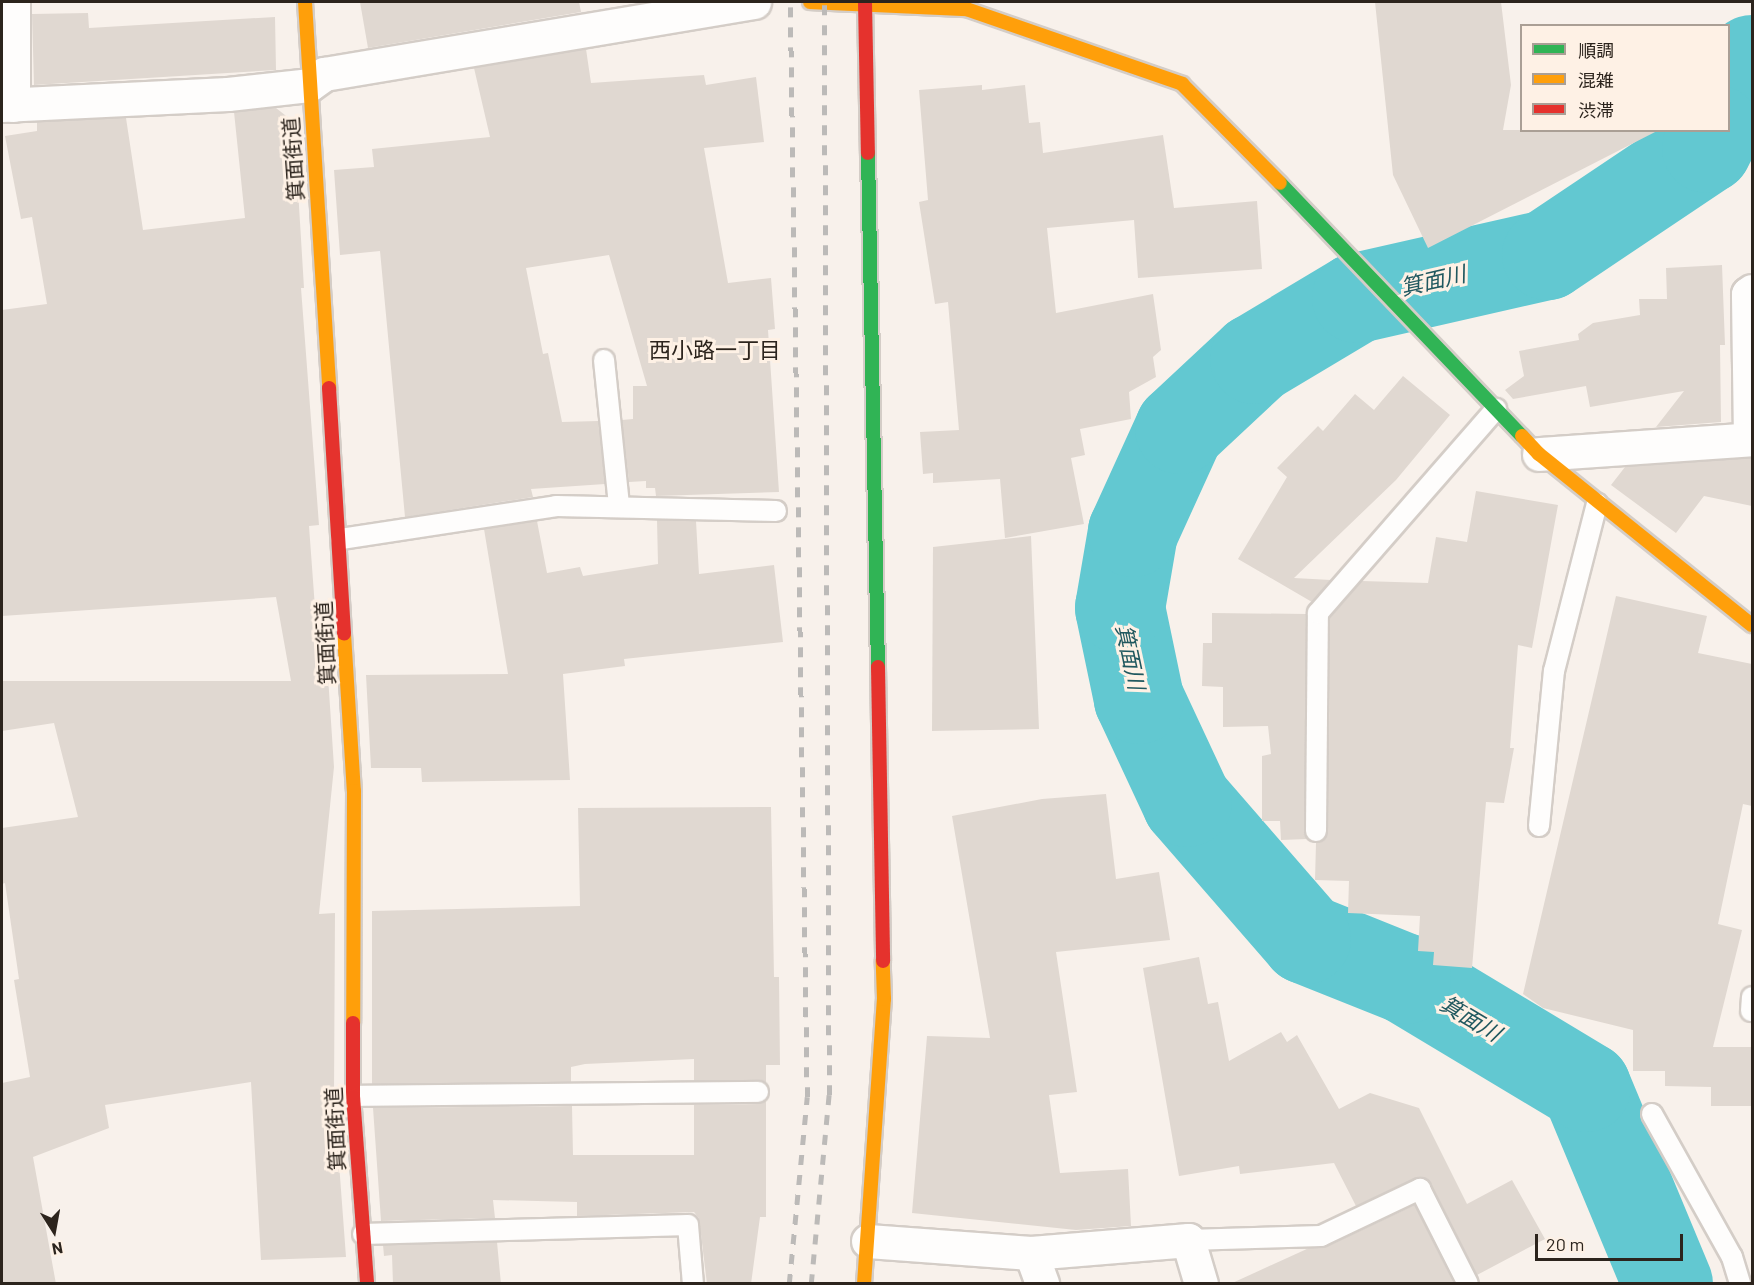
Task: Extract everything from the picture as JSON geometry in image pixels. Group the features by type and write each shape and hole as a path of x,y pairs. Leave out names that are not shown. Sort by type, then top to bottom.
{"street":[{"path":"13,2 7,105 228,94 309,85 324,74 741,3"},
{"name":"箕面街道","path":"305,2 341,539 354,791 353,1096 367,1284"},
{"path":"810,2 966,5 1182,84 1346,249 1539,454 1597,503 1752,625"},
{"path":"864,1284 884,999 865,2"},
{"path":"1539,454 1751,439 1748,294 1752,291"},
{"path":"868,1241 1031,1253 1188,1240 1201,1284"},
{"path":"1031,1253 1042,1284"}],"lane":[{"path":"604,360 619,505"},
{"path":"1316,831 1318,613 1497,409"},
{"path":"1539,826 1554,671 1597,503"},
{"path":"341,539 556,506 619,505 776,511"},
{"path":"353,1096 758,1092"},
{"path":"1652,1114 1732,1257 1740,1284"},
{"path":"1188,1240 1321,1236 1420,1189 1468,1284"},
{"path":"363,1234 688,1225 693,1284"}],"building":[{"path":"360,2 579,2 581,12 368,48"},
{"path":"1375,2 1501,2 1511,85 1503,130 1655,132 1428,248 1393,175"},
{"path":"88,13 89,28 275,17 276,70 34,85 32,14"},
{"path":"586,49 591,83 704,75 706,85 756,77 764,142 704,148 728,283 771,278 775,329 768,330 779,492 656,496 655,488 646,488 646,481 629,482 622,420 633,419 633,386 647,386 609,255 526,268 543,354 548,353 562,422 598,421 605,484 531,489 533,497 405,517 380,251 340,255 334,170 374,167 372,149 490,137 474,68"},
{"path":"982,85 982,90 1025,85 1029,123 1040,122 1043,153 1163,135 1174,208 1257,201 1262,269 1138,278 1134,220 1047,228 1056,313 1153,294 1161,350 1153,357 1156,377 1129,392 1131,419 1080,429 1085,455 1071,458 1084,524 1005,538 1000,479 933,483 933,473 923,474 920,432 959,430 948,302 935,304 919,202 928,200 919,90"},
{"path":"276,108 290,119 297,173 304,288 301,288 319,525 309,526 320,676 328,676 334,767 319,914 335,913 334,1096 346,1257 261,1260 251,1082 105,1105 109,1128 33,1157 56,1284 2,1284 2,1083 30,1077 14,980 19,979 5,883 2,884 2,828 78,817 54,723 2,731 2,681 291,681 276,597 2,616 2,310 47,304 32,217 21,219 5,136 37,131 37,122 126,118 143,230 245,218 234,112"},
{"path":"1722,265 1725,345 1720,345 1721,422 1656,427 1684,391 1590,407 1586,386 1513,399 1505,390 1524,376 1519,351 1579,340 1578,334 1593,323 1640,315 1639,299 1667,299 1666,268"},
{"path":"1403,376 1450,415 1396,480 1294,578 1331,580 1312,602 1238,559 1287,477 1277,468 1318,426 1323,431 1355,394 1374,410"},
{"path":"1752,458 1752,506 1704,496 1676,533 1611,485 1625,467"},
{"path":"1476,491 1558,505 1532,648 1518,645 1510,748 1514,748 1504,803 1486,802 1472,968 1433,965 1434,952 1418,951 1420,916 1348,913 1349,881 1315,880 1316,843 1322,841 1328,831 1330,618 1362,581 1428,583 1436,537 1467,542"},
{"path":"657,520 696,521 699,574 774,565 783,642 624,659 625,666 563,674 570,780 422,782 421,768 371,768 366,675 508,674 484,529 537,521 547,573 580,567 583,576 658,564"},
{"path":"1031,536 1039,729 932,731 933,547"},
{"path":"1616,596 1707,616 1698,653 1752,664 1752,806 1743,804 1718,924 1742,930 1713,1047 1752,1047 1752,1106 1711,1106 1711,1087 1665,1086 1665,1071 1633,1071 1633,1030 1543,1008 1523,994"},
{"path":"1212,613 1306,614 1304,831 1307,839 1281,840 1280,821 1262,821 1262,756 1271,754 1268,726 1223,727 1223,687 1202,686 1203,643 1212,643"},
{"path":"1106,794 1116,879 1159,872 1170,940 1056,952 1077,1092 1049,1095 1060,1173 1128,1169 1131,1226 1076,1230 912,1213 927,1036 990,1038 952,816 1042,799"},
{"path":"771,807 774,977 779,977 780,1065 766,1065 766,1084 758,1080 694,1081 694,1059 585,1064 571,1067 571,1082 372,1084 372,911 580,906 578,808"},
{"path":"1199,957 1208,1004 1218,1002 1229,1061 1281,1032 1287,1042 1297,1035 1339,1109 1370,1093 1419,1108 1467,1204 1512,1180 1545,1239 1477,1275 1431,1184 1421,1177 1356,1206 1334,1163 1240,1174 1239,1166 1179,1176 1143,968"},
{"path":"766,1100 766,1217 760,1217 751,1284 707,1284 699,1218 694,1212 577,1216 577,1202 493,1200 495,1218 381,1221 373,1108 572,1106 573,1155 694,1155 694,1105 758,1104"},
{"path":"1415,1205 1454,1284 1230,1284 1309,1248 1326,1247"},
{"path":"497,1242 501,1284 393,1284 392,1255 384,1256 383,1245"}],"waterway":[{"name":"箕面川","path":"1730,102 1752,60"},
{"name":"箕面川","path":"1668,1284 1586,1087 1406,979 1306,939 1187,802 1139,699 1120,608 1133,532 1180,429 1255,359 1357,298 1547,255 1707,148 1715,132"}],"railway":[{"path":"789,1284 807,1097 790,2"},
{"path":"811,1284 829,1095 824,2"}],"traffic: fast":[{"path":"868,153 878,667"},
{"path":"1280,183 1522,436"}],"traffic: slow":[{"path":"305,2 329,388"},
{"path":"810,2 966,9 1182,84 1280,183"},
{"path":"1522,436 1539,454 1752,625"},
{"path":"344,634 354,791 353,1023"},
{"path":"864,1284 884,999 883,961"}],"traffic: jam":[{"path":"865,2 868,153"},
{"path":"329,388 344,634"},
{"path":"878,667 883,961"},
{"path":"353,1023 353,1096 367,1284"}],"district":[{"name":"西小路一丁目","path":"715,350"}]}
